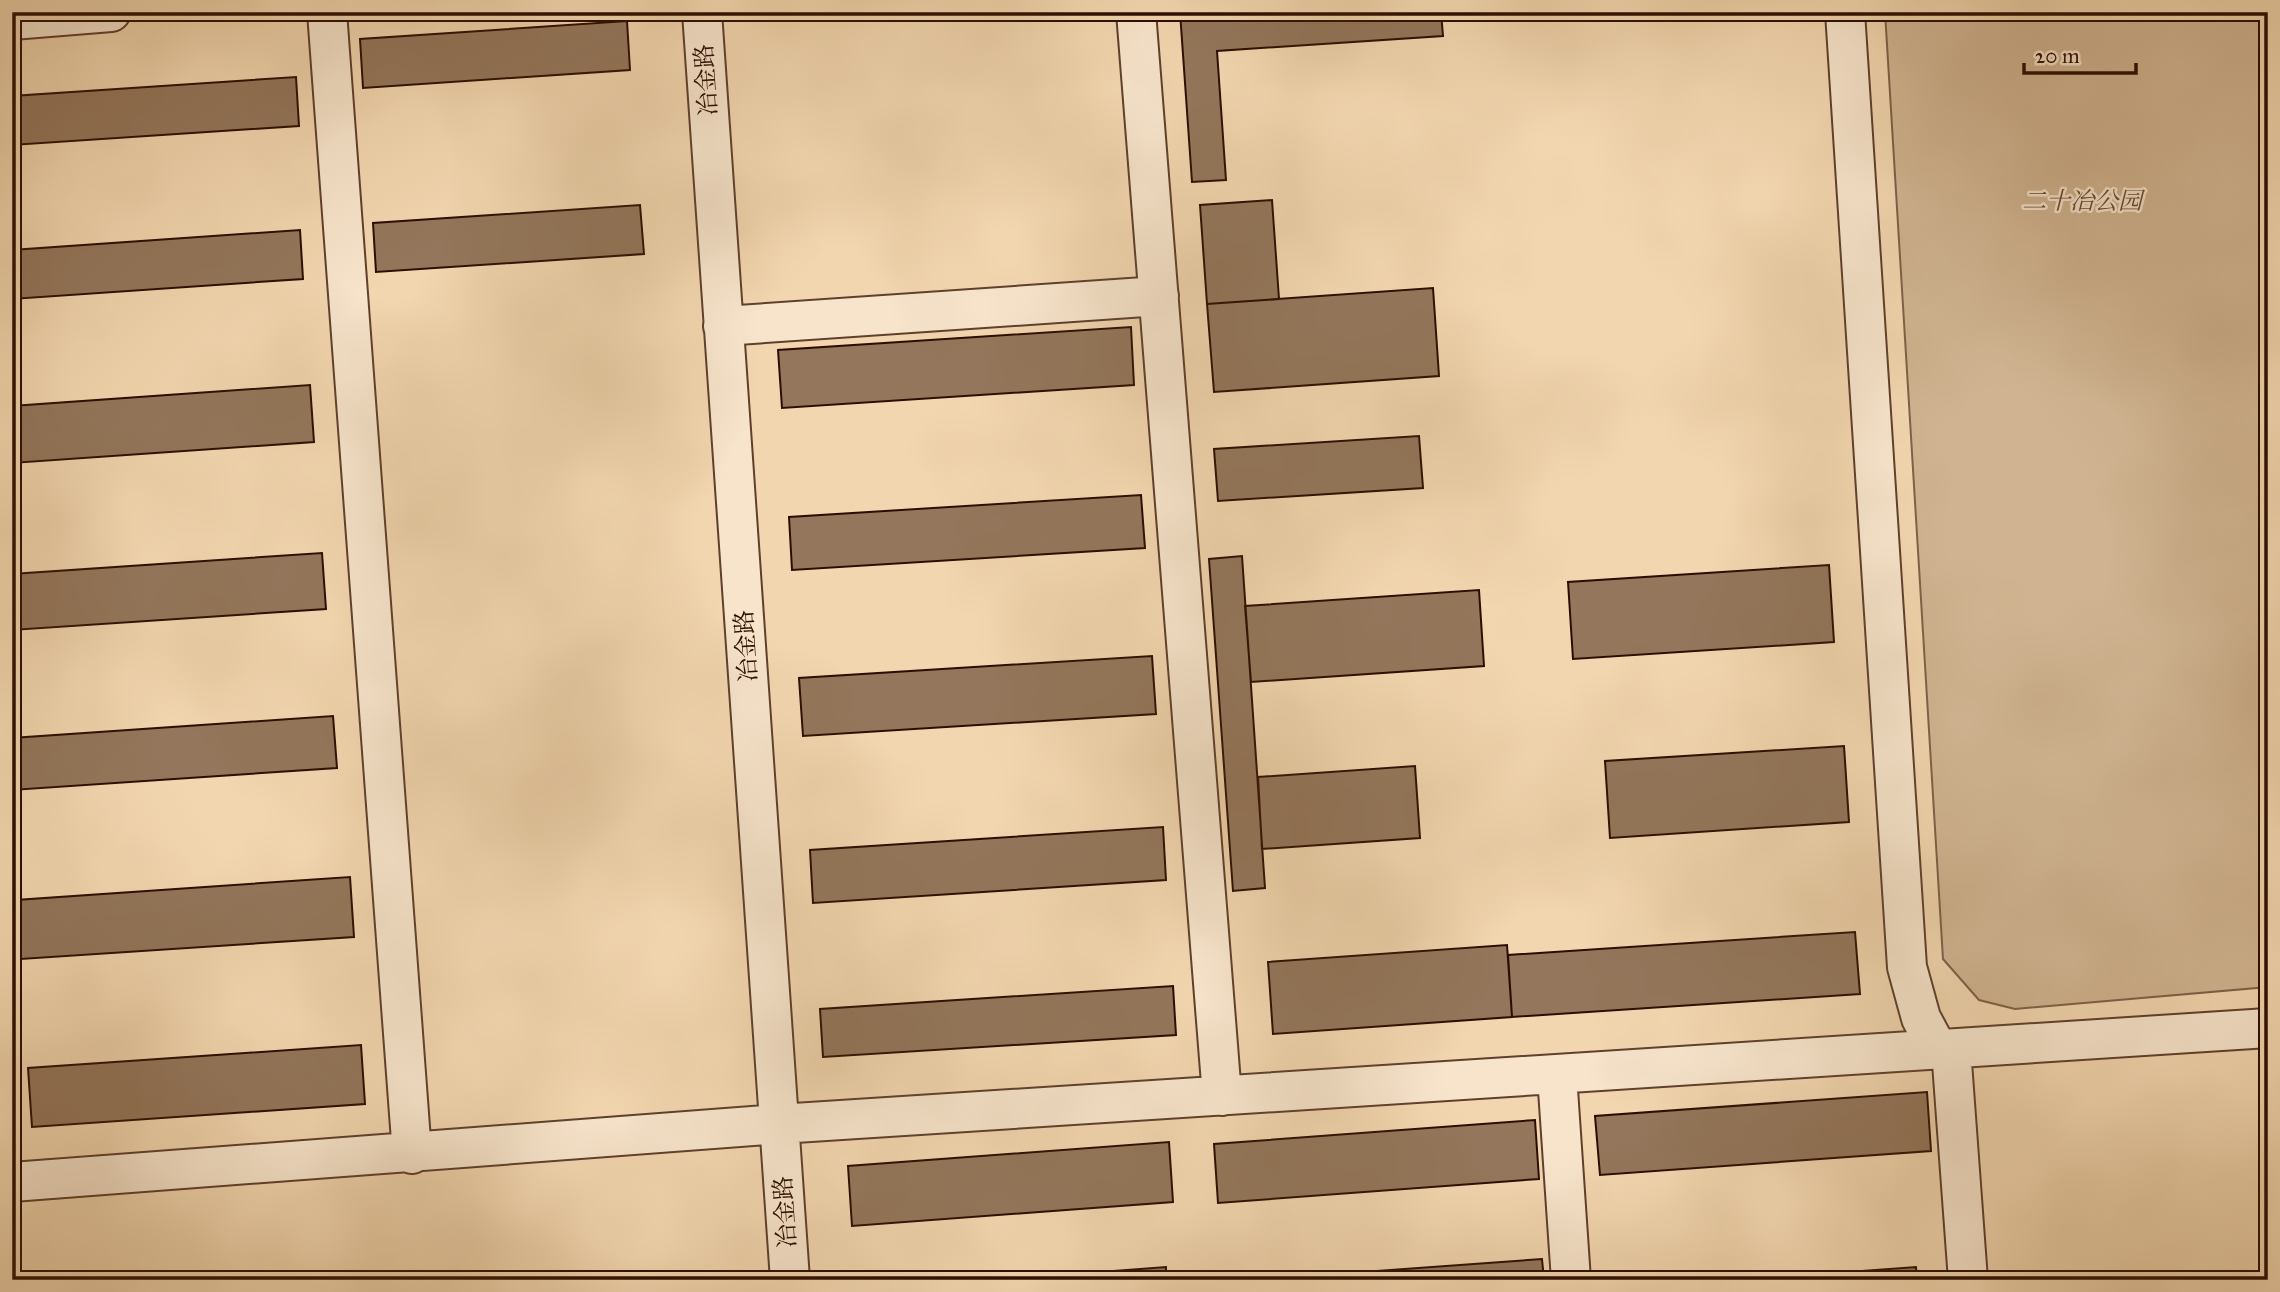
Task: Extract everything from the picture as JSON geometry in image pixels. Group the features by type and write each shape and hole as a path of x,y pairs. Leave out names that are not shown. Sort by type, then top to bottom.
{"street":[{"path":"12,20 111,12"},
{"path":"327,12 412,1154"},
{"name":"冶金路","path":"702,12 790,1280"},
{"path":"1136,12 1222,1096"},
{"path":"1845,12 1907,967 1921,1018 1945,1050 1968,1280"},
{"path":"723,326 1159,296"},
{"path":"12,1182 412,1154 779,1124 2268,1028"},
{"path":"1557,1075 1571,1280"}],"green space":[{"name":"二十冶公园","path":"1885,12 2268,12 2268,987 2015,1009 1979,1000 1943,959"}],"building":[{"path":"1180,12 1441,12 1443,36 1217,51 1226,180 1192,182"},
{"path":"627,21 630,70 363,88 360,39"},
{"path":"296,77 299,126 12,145 12,96"},
{"path":"1272,200 1279,299 1207,304 1200,205"},
{"path":"640,205 644,254 376,272 373,223"},
{"path":"300,230 303,279 12,299 12,250"},
{"path":"1433,288 1439,376 1214,392 1207,304"},
{"path":"1131,327 1134,385 782,408 778,350"},
{"path":"310,385 314,442 12,463 12,406"},
{"path":"1419,436 1423,488 1218,501 1214,449"},
{"path":"1141,495 1145,548 792,570 789,517"},
{"path":"322,553 326,609 12,630 12,574"},
{"path":"1242,556 1265,888 1233,891 1209,559"},
{"path":"1829,565 1834,642 1573,659 1568,582"},
{"path":"1479,590 1484,666 1251,682 1245,606"},
{"path":"1152,656 1156,714 803,736 799,678"},
{"path":"333,716 337,768 12,790 12,738"},
{"path":"1844,746 1849,822 1610,838 1605,761"},
{"path":"1415,766 1420,838 1262,849 1258,777"},
{"path":"1163,827 1166,880 813,903 810,850"},
{"path":"350,877 354,937 21,959 16,900"},
{"path":"1855,932 1860,994 1512,1017 1508,955"},
{"path":"1507,945 1512,1017 1273,1034 1268,962"},
{"path":"1173,986 1176,1035 823,1057 820,1009"},
{"path":"361,1045 365,1104 32,1127 28,1068"},
{"path":"1927,1092 1931,1151 1600,1175 1595,1116"},
{"path":"1535,1120 1539,1179 1218,1203 1214,1144"},
{"path":"1169,1142 1173,1202 852,1226 848,1166"},
{"path":"1542,1259 1544,1280 1252,1280"},
{"path":"1166,1267 1166,1280 994,1280"},
{"path":"1916,1267 1917,1280 1739,1280"}]}
